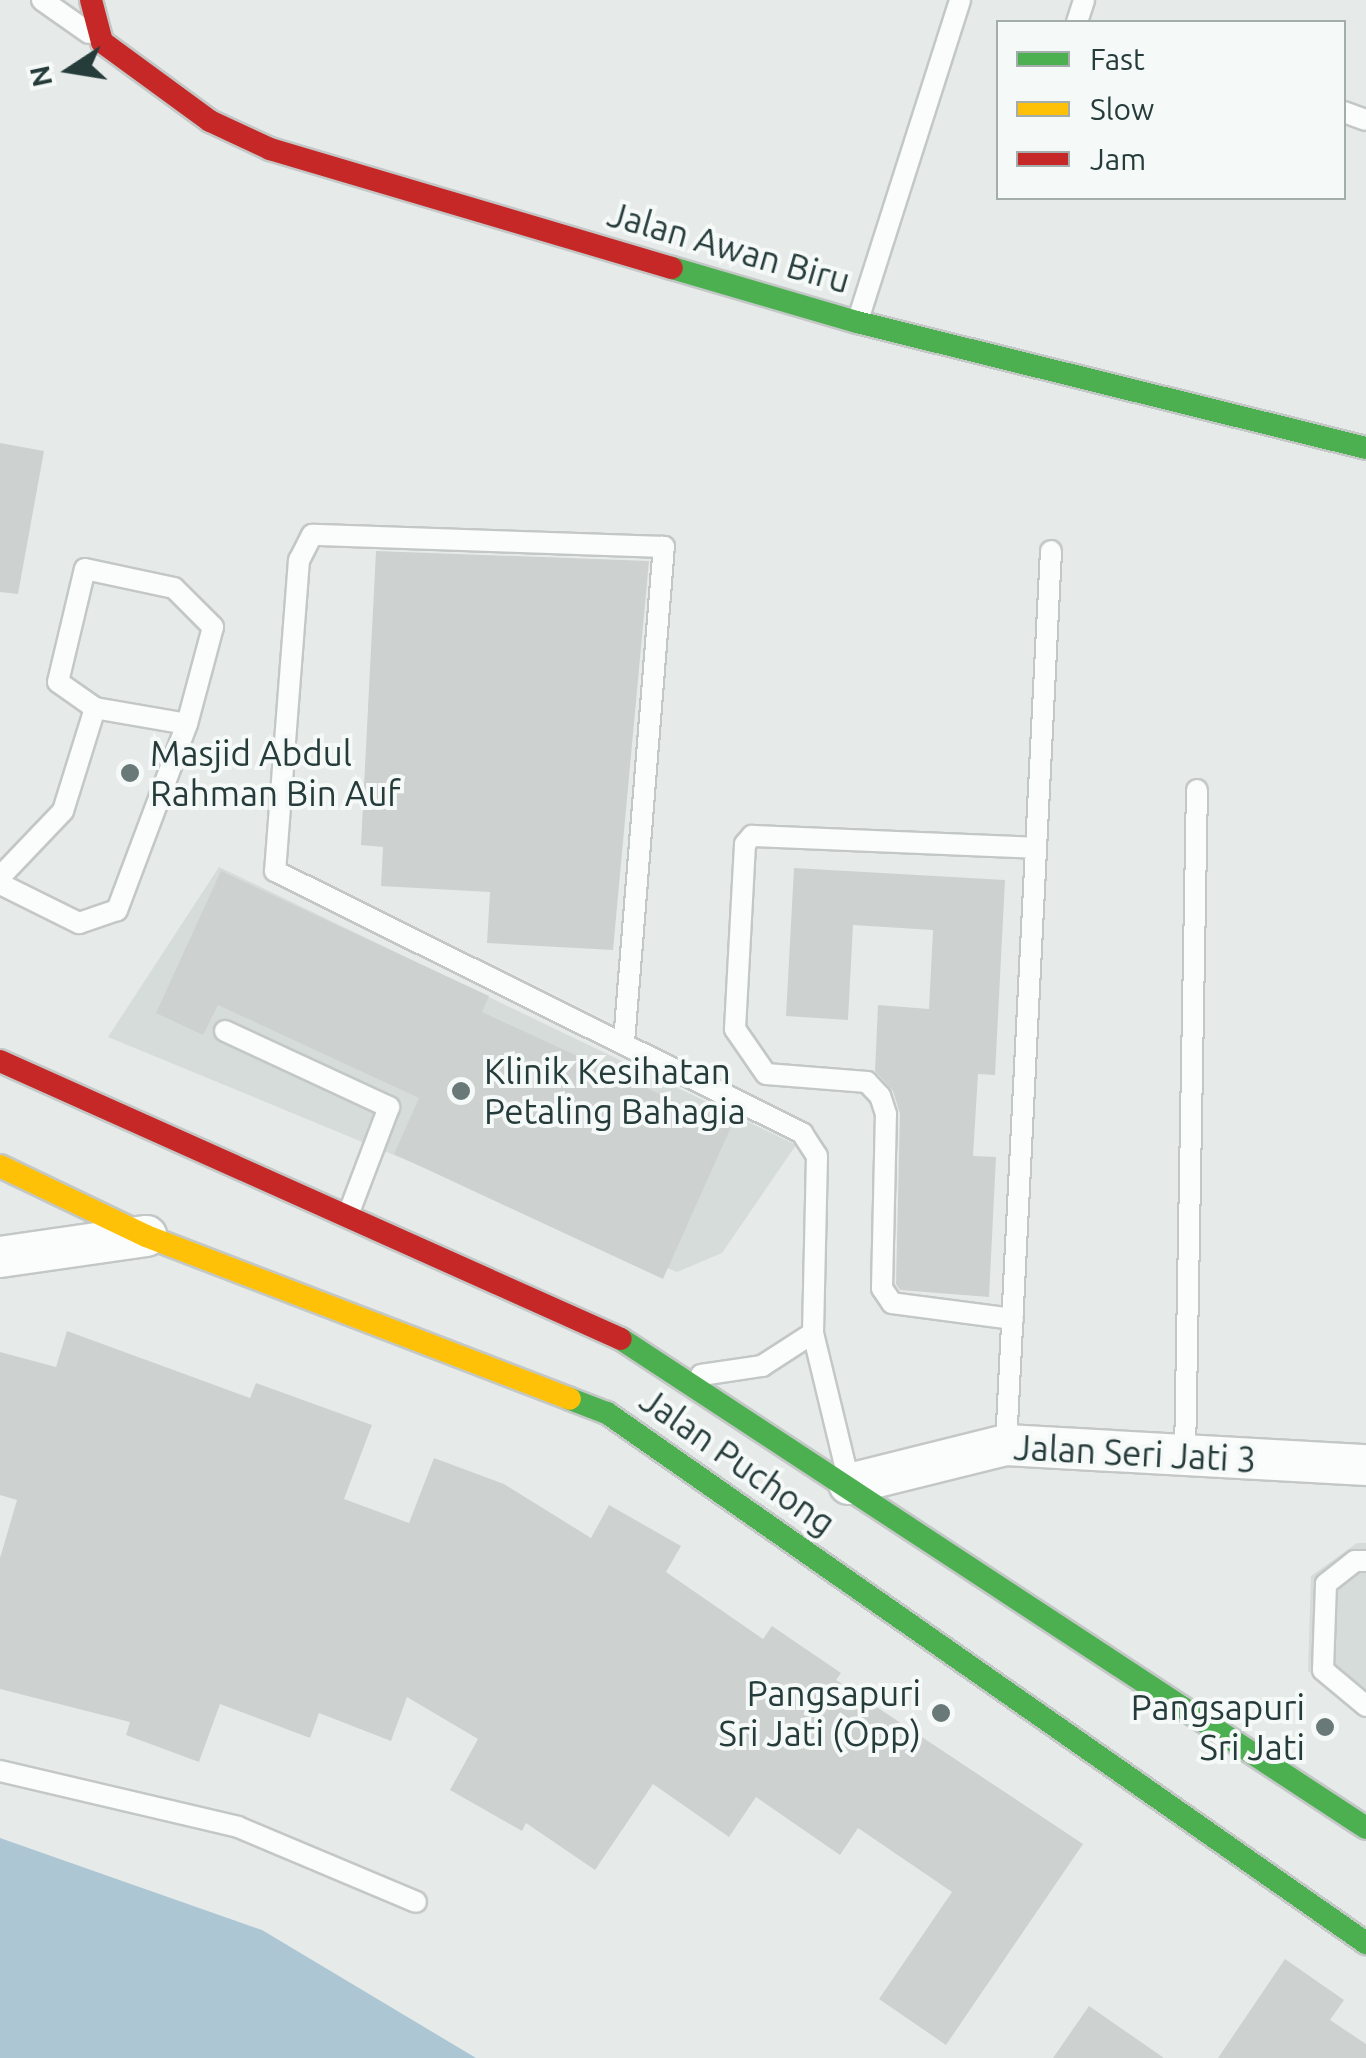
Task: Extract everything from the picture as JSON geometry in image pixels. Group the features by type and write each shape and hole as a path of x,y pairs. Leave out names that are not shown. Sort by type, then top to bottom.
{"main road":[{"path":"91,0 102,42"},
{"name":"Jalan Awan Biru","path":"102,42 210,120 270,149 857,322 1366,448"},
{"name":"Jalan Puchong","path":"0,1061 634,1345 1366,1828"},
{"name":"Jalan Puchong","path":"0,1166 146,1236 607,1412 1366,1943"}],"street":[{"path":"0,1257 146,1236"},
{"name":"Jalan Seri Jati 3","path":"849,1484 1006,1444 1366,1464"}],"lane":[{"name":"Jalan Awan Biru","path":"42,0 102,42"},
{"path":"857,322 960,0"},
{"path":"624,1042 664,546 312,535 299,560 274,871 802,1133 818,1156 813,1332 849,1484"},
{"path":"1006,1444 1051,551"},
{"path":"95,708 62,811 0,880 79,923 117,910 187,724 213,627 174,588 85,569 58,682 95,708 187,724"},
{"path":"1185,1456 1197,790"},
{"path":"1012,1319 892,1304 882,1288 886,1114 880,1096 867,1082 766,1074 736,1029 746,844 752,836 1036,848"},
{"path":"226,1031 389,1107 347,1216"},
{"path":"684,1377 762,1366 813,1332"},
{"path":"1366,1562 1355,1561 1326,1584 1323,1670 1366,1706"},
{"path":"0,1771 238,1828 416,1902"}],"shaded area":[{"name":"Klinik Kesihatan Petaling Bahagia","path":"219,867 796,1145 722,1253 677,1272 108,1037"},
{"path":"1357,1543 1366,1543 1366,1713 1308,1671 1311,1576"}],"water":[{"path":"0,1838 262,1930 476,2058 0,2058"}],"building":[{"path":"0,443 44,451 18,594 0,592"},
{"path":"376,551 649,561 613,950 487,943 490,892 381,886 383,847 361,845"},
{"path":"794,868 1005,880 995,1075 978,1074 973,1156 996,1157 989,1297 900,1290 896,1284 900,1114 893,1091 875,1071 878,1005 929,1009 933,930 853,925 848,1020 786,1016"},
{"name":"Klinik Kesihatan Petaling Bahagia","path":"221,871 489,996 482,1012 731,1127 663,1279 394,1154 419,1098 218,1005 203,1035 156,1013"},
{"path":"67,1331 250,1398 256,1383 372,1425 344,1499 409,1523 434,1458 504,1484 591,1538 609,1505 681,1546 666,1572 763,1639 772,1626 841,1673 836,1680 1083,1844 946,2045 879,1999 952,1892 858,1828 840,1855 756,1797 729,1837 653,1784 595,1870 526,1823 522,1831 450,1790 478,1739 407,1697 391,1741 319,1713 310,1738 220,1704 199,1762 126,1735 130,1722 0,1689 0,1558 17,1500 0,1495 0,1352 56,1367"},
{"path":"1285,1959 1344,2000 1330,2020 1366,2044 1366,2058 1218,2058"},
{"path":"1089,2006 1164,2058 1053,2058"}],"traffic: fast":[{"path":"672,268 857,322 1366,448"},
{"path":"621,1339 1366,1828"},
{"path":"570,1399 607,1413 1366,1943"}],"traffic: slow":[{"path":"0,1166 146,1236 570,1399"}],"traffic: jam":[{"path":"91,0 102,42 210,121 270,149 672,268"},
{"path":"0,1061 621,1339"}],"place":[{"name":"Masjid Abdul Rahman Bin Auf","path":"130,773"},
{"name":"Klinik Kesihatan Petaling Bahagia","path":"461,1091"},
{"name":"Pangsapuri Sri Jati (Opp)","path":"941,1713"},
{"name":"Pangsapuri Sri Jati","path":"1325,1727"}]}
